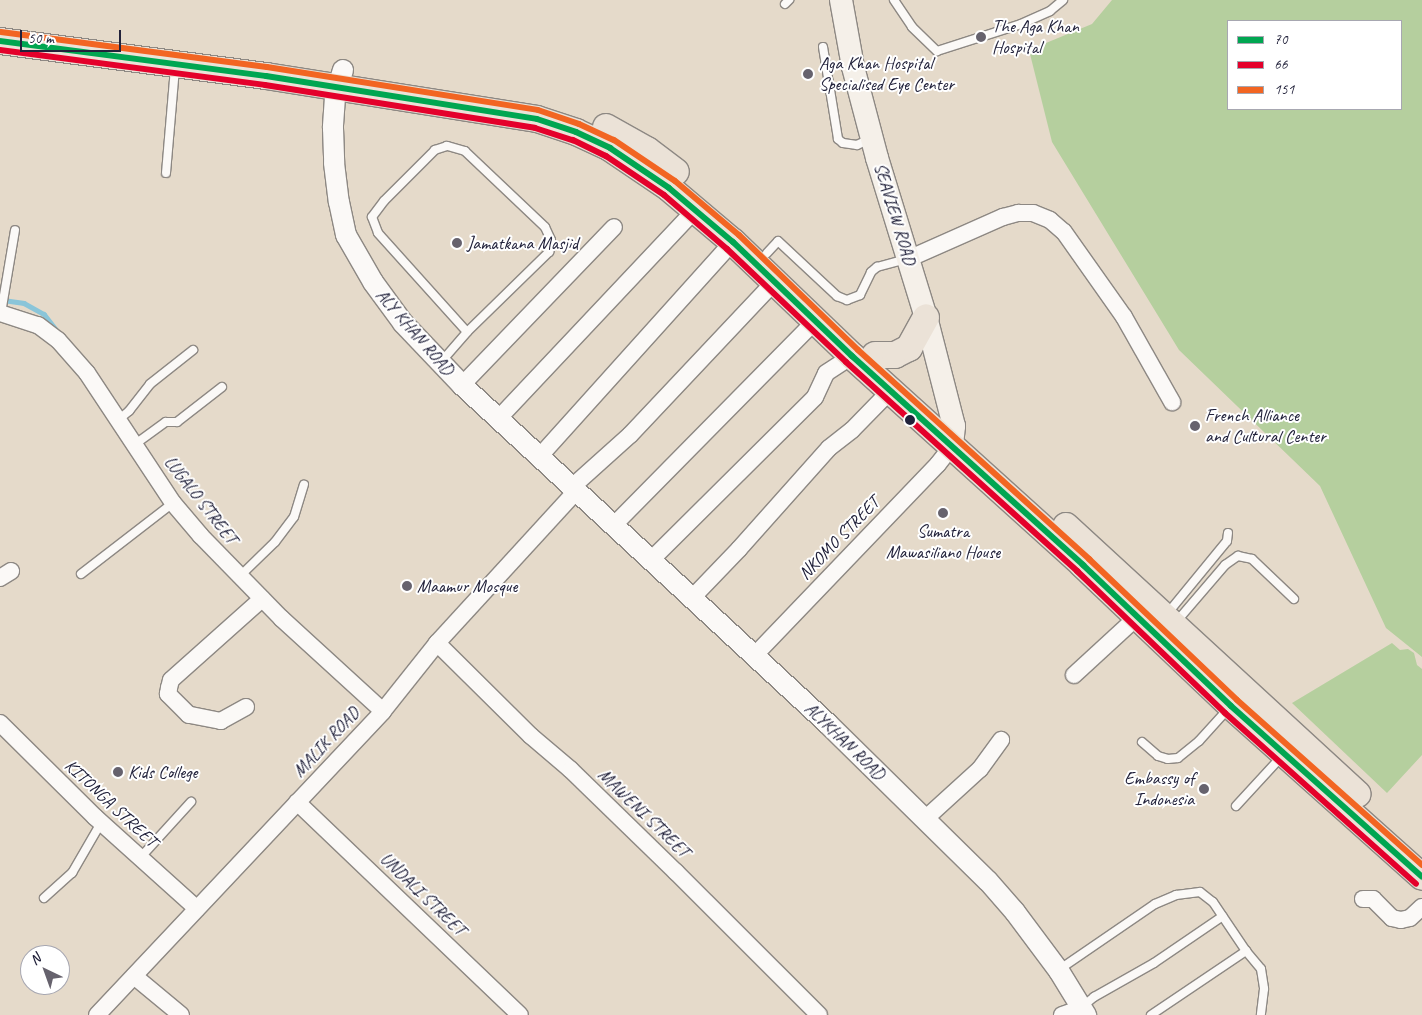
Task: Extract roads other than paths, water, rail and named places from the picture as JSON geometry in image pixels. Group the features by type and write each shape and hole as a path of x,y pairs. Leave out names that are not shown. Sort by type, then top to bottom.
{"highway":[{"path":"0,24 340,79 537,119 576,132 610,148 638,166 695,210 733,242 815,321 863,355 890,391 953,436 1137,617 1231,706 1422,876"},
{"path":"0,41 176,64 340,79 535,103 619,132 679,174 767,253 863,355 953,436 1169,621 1422,853"},
{"path":"863,355 895,355 909,348 915,341 926,317"}],"main road":[{"name":"SEAVIEW ROAD","path":"841,0 853,67 872,138 926,317 953,436"}],"street":[{"name":"ALY KHAN ROAD","path":"340,79 333,128 334,163 339,202 346,235 373,282 403,323 462,385 575,488"},
{"path":"498,419 695,210"},
{"path":"908,259 1003,217 1018,213 1033,214 1050,220 1064,232 1124,317 1172,402"},
{"path":"462,385 614,227"},
{"path":"540,456 733,242"},
{"name":"MALIK ROAD","path":"97,1015 383,711 437,644 575,488 630,435 774,282"},
{"name":"LUGALO STREET","path":"1,313 38,325 58,340 87,373 173,503 239,577 383,711"},
{"path":"614,525 815,321"},
{"path":"651,560 815,397 826,373 863,355"},
{"path":"692,598 739,549 829,448 852,430 890,391"},
{"name":"NKOMO STREET","path":"754,657 938,464 953,436"},
{"name":"ALYKHAN ROAD","path":"575,488 828,724 1004,900 1058,971 1084,1011"},
{"path":"246,707 221,721 189,715 168,694 171,680 262,599"},
{"path":"1074,674 1137,617"},
{"name":"MAWENI STREET","path":"437,644 530,736 571,770 819,1015"},
{"name":"KITONGA STREET","path":"0,723 101,823 197,909"},
{"path":"925,819 980,769 1001,740"},
{"name":"UNDALI STREET","path":"297,802 520,1015"},
{"path":"1363,899 1373,899 1392,918 1402,920 1410,918 1422,907"},
{"path":"134,976 181,1015"},
{"path":"1062,1015 1084,1011"}],"lane":[{"path":"894,0 912,27 937,50 959,46 1021,24 1050,11 1062,0"},
{"path":"823,47 838,139 844,143 857,145 872,138"},
{"path":"166,173 176,64"},
{"path":"441,362 467,332 549,252 551,240 545,227 465,151 448,146 435,150 384,201 372,217 378,233 467,332"},
{"path":"1,313 15,230"},
{"path":"767,253 778,241 836,296 847,300 860,295 871,272 877,267 908,259"},
{"path":"117,421 129,412 150,384 193,350"},
{"path":"134,446 166,422 177,422 222,387"},
{"path":"239,577 275,542 294,517 304,484"},
{"path":"81,574 173,503"},
{"path":"1169,621 1227,540 1228,533"},
{"path":"1169,621 1225,565 1238,556 1252,559 1294,599"},
{"path":"1142,742 1158,756 1168,759 1178,758 1199,740 1231,706"},
{"path":"1236,806 1285,753"},
{"path":"140,858 191,802"},
{"path":"44,898 72,873 101,823"},
{"path":"1058,971 1155,904 1176,895 1200,892 1213,902 1246,951 1261,969 1264,989 1261,1015"},
{"path":"1084,1011 1094,997 1154,963 1223,916"},
{"path":"1152,1015 1246,951"}],"waterway":[{"path":"3,300 24,303 44,314 58,332"}],"place":[{"name":"The Aga Khan Hospital","path":"981,37"},
{"name":"Aga Khan Hospital Specialised Eye Center","path":"808,74"},
{"name":"Jamatkana Masjid","path":"457,243"},
{"name":"French Alliance and Cultural Center","path":"1195,426"},
{"name":"Sumatra Mawasiliano House","path":"943,513"},
{"name":"Maamur Mosque","path":"407,586"},
{"name":"Kids College","path":"118,772"},
{"name":"Embassy of Indonesia","path":"1204,789"}]}
